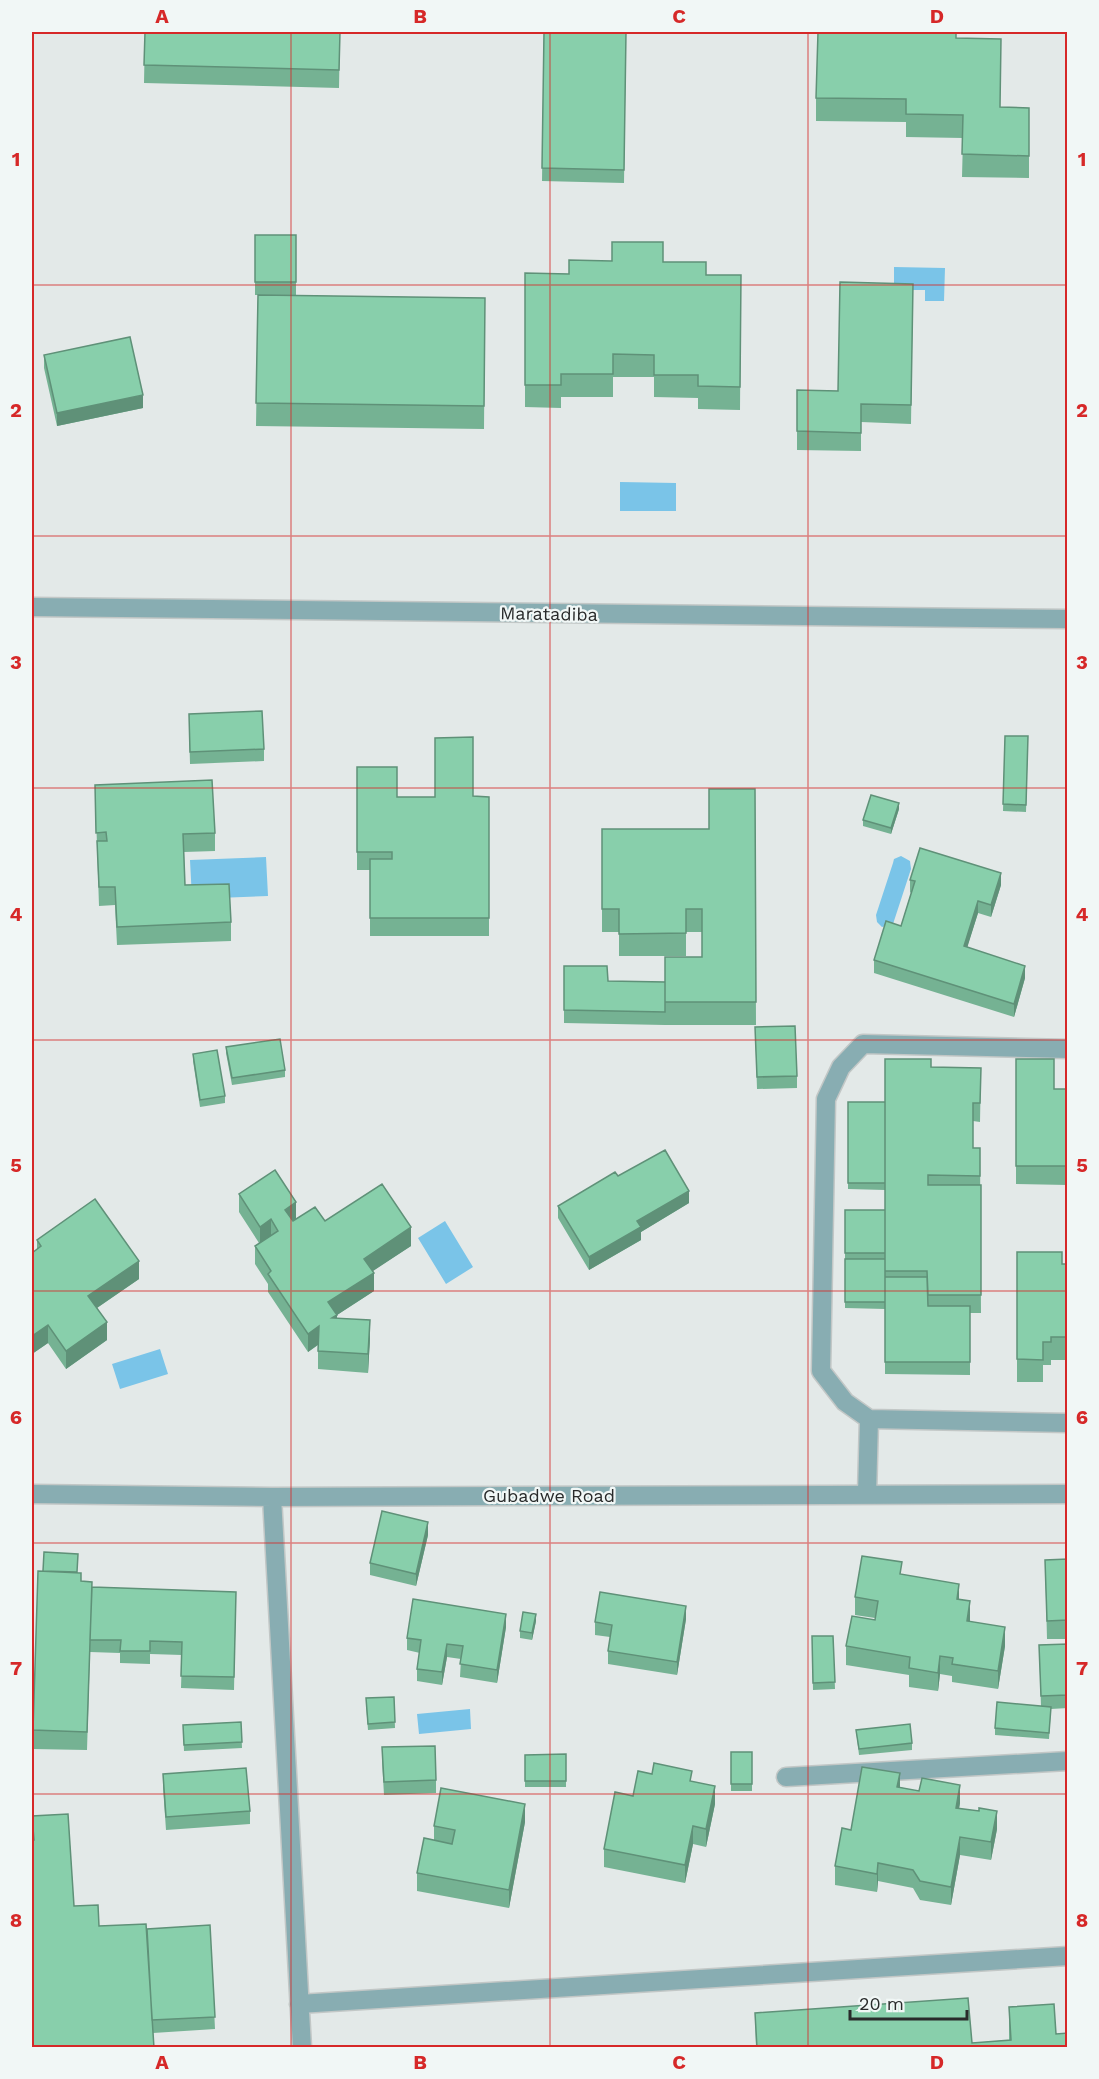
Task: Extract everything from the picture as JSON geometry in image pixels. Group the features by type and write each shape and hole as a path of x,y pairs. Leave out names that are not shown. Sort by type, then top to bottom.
{"street":[{"name":"Maratadiba","path":"32,607 1068,619"},
{"path":"1068,1049 863,1044 841,1066 826,1100 821,1371 845,1402 869,1419 1068,1423"},
{"path":"867,1495 869,1419"},
{"name":"Gubadwe Road","path":"32,1494 272,1497 1068,1494"},
{"path":"272,1497 302,2048"},
{"path":"786,1777 1068,1761"},
{"path":"299,2004 1068,1956"}],"water":[{"path":"894,267 945,268 944,301 925,301 925,290 894,290"},
{"path":"620,482 676,483 676,511 620,511"},
{"path":"901,856 910,861 911,869 893,924 882,927 877,922 876,915 894,859"},
{"path":"266,857 268,896 192,899 190,860"},
{"path":"445,1221 473,1267 446,1284 418,1238"},
{"path":"160,1349 168,1374 120,1389 112,1364"},
{"path":"470,1709 471,1729 419,1734 417,1714"}],"building":[{"path":"145,32 340,32 339,70 144,65"},
{"path":"544,32 626,32 624,170 542,168"},
{"path":"818,32 956,32 956,38 1001,39 1000,107 1029,108 1029,156 962,154 963,115 906,114 906,99 816,98"},
{"path":"255,235 296,235 296,282 255,282"},
{"path":"612,242 663,242 663,262 706,262 706,275 741,275 740,387 698,386 698,375 654,375 654,355 613,354 613,374 561,374 561,385 525,385 525,273 569,274 569,260 612,261"},
{"path":"840,282 913,284 911,405 861,404 861,433 797,431 797,390 838,391"},
{"path":"258,295 485,298 484,406 256,403"},
{"path":"130,337 143,395 57,413 44,355"},
{"path":"262,711 264,749 190,752 189,714"},
{"path":"1005,736 1028,736 1026,805 1003,804"},
{"path":"473,737 473,796 489,797 489,918 370,918 370,859 392,859 392,852 357,852 357,767 397,767 397,797 435,797 435,738"},
{"path":"212,780 215,833 183,834 185,885 229,884 231,922 117,927 115,887 99,887 97,841 107,841 106,832 96,833 95,785"},
{"path":"709,789 755,789 756,1002 665,1002 665,957 702,957 702,909 686,909 686,933 619,934 619,909 602,909 602,829 709,829"},
{"path":"871,795 899,803 891,828 863,820"},
{"path":"920,848 1001,873 991,905 978,901 964,946 1025,966 1014,1004 874,960 886,921 901,926 915,881 910,880"},
{"path":"564,966 607,966 608,981 665,982 665,1012 564,1010"},
{"path":"795,1026 797,1076 757,1077 755,1027"},
{"path":"280,1039 285,1070 232,1078 226,1047"},
{"path":"217,1050 225,1096 200,1100 193,1054"},
{"path":"885,1059 931,1059 931,1067 981,1068 980,1103 973,1103 973,1148 980,1148 980,1176 928,1175 928,1185 981,1185 981,1295 928,1295 927,1271 885,1271"},
{"path":"1016,1059 1054,1059 1054,1089 1068,1089 1068,1166 1016,1166"},
{"path":"848,1102 885,1102 885,1183 848,1183"},
{"path":"665,1150 689,1191 637,1221 641,1227 589,1257 558,1206 615,1172 618,1176"},
{"path":"275,1170 296,1202 285,1210 293,1221 315,1207 325,1221 382,1184 411,1227 364,1259 374,1273 328,1302 337,1315 332,1318 370,1320 368,1354 318,1351 319,1326 308,1334 268,1274 271,1271 255,1246 278,1231 271,1219 260,1227 239,1194"},
{"path":"95,1199 139,1261 88,1296 107,1322 66,1351 48,1325 32,1336 32,1253 41,1246 37,1240"},
{"path":"845,1210 885,1210 885,1253 845,1253"},
{"path":"1017,1252 1062,1252 1062,1264 1068,1264 1068,1337 1051,1337 1051,1342 1043,1342 1043,1360 1017,1359"},
{"path":"845,1259 885,1259 885,1302 845,1302"},
{"path":"885,1277 927,1277 928,1306 970,1306 970,1362 885,1362"},
{"path":"382,1511 428,1522 416,1574 370,1563"},
{"path":"44,1552 78,1554 77,1572 43,1571"},
{"path":"862,1556 902,1562 900,1574 959,1584 957,1599 970,1601 967,1621 1005,1627 998,1671 952,1664 953,1658 940,1656 938,1673 909,1668 910,1657 846,1646 852,1616 875,1620 878,1601 855,1597"},
{"path":"1068,1559 1068,1620 1047,1621 1045,1560"},
{"path":"38,1571 81,1573 81,1581 92,1582 87,1732 33,1730"},
{"path":"92,1587 236,1592 234,1677 181,1676 182,1642 150,1641 150,1651 120,1651 121,1640 90,1640"},
{"path":"600,1592 686,1606 677,1662 608,1651 612,1625 595,1622"},
{"path":"413,1599 506,1614 497,1670 460,1664 463,1646 447,1644 442,1672 417,1669 421,1640 407,1638"},
{"path":"523,1612 536,1614 532,1633 520,1631"},
{"path":"812,1636 833,1636 835,1682 813,1683"},
{"path":"1068,1644 1068,1695 1041,1696 1039,1645"},
{"path":"394,1697 395,1722 368,1724 366,1698"},
{"path":"997,1702 1051,1707 1049,1733 995,1728"},
{"path":"241,1722 242,1742 184,1745 183,1725"},
{"path":"910,1724 912,1743 859,1749 856,1730"},
{"path":"435,1746 436,1780 384,1782 382,1747"},
{"path":"731,1752 752,1752 752,1784 731,1784"},
{"path":"566,1754 566,1781 525,1781 525,1755"},
{"path":"654,1763 692,1771 690,1781 715,1786 706,1829 693,1826 685,1865 604,1849 615,1792 633,1796 638,1771 652,1774"},
{"path":"862,1767 900,1773 897,1787 919,1791 922,1778 960,1785 956,1808 997,1811 991,1842 960,1837 951,1887 920,1881 913,1870 878,1863 877,1874 835,1866 842,1828 851,1830"},
{"path":"246,1768 250,1811 166,1817 163,1774"},
{"path":"441,1788 525,1804 509,1890 417,1873 424,1838 452,1844 455,1830 434,1826"},
{"path":"68,1814 74,1906 98,1905 99,1926 146,1924 154,2048 32,2048 32,1840 34,1840 32,1816"},
{"path":"210,1925 215,2017 152,2020 147,1929"},
{"path":"968,1998 972,2043 1011,2040 1009,2007 1054,2004 1056,2034 1068,2033 1068,2048 757,2048 755,2013"}]}
